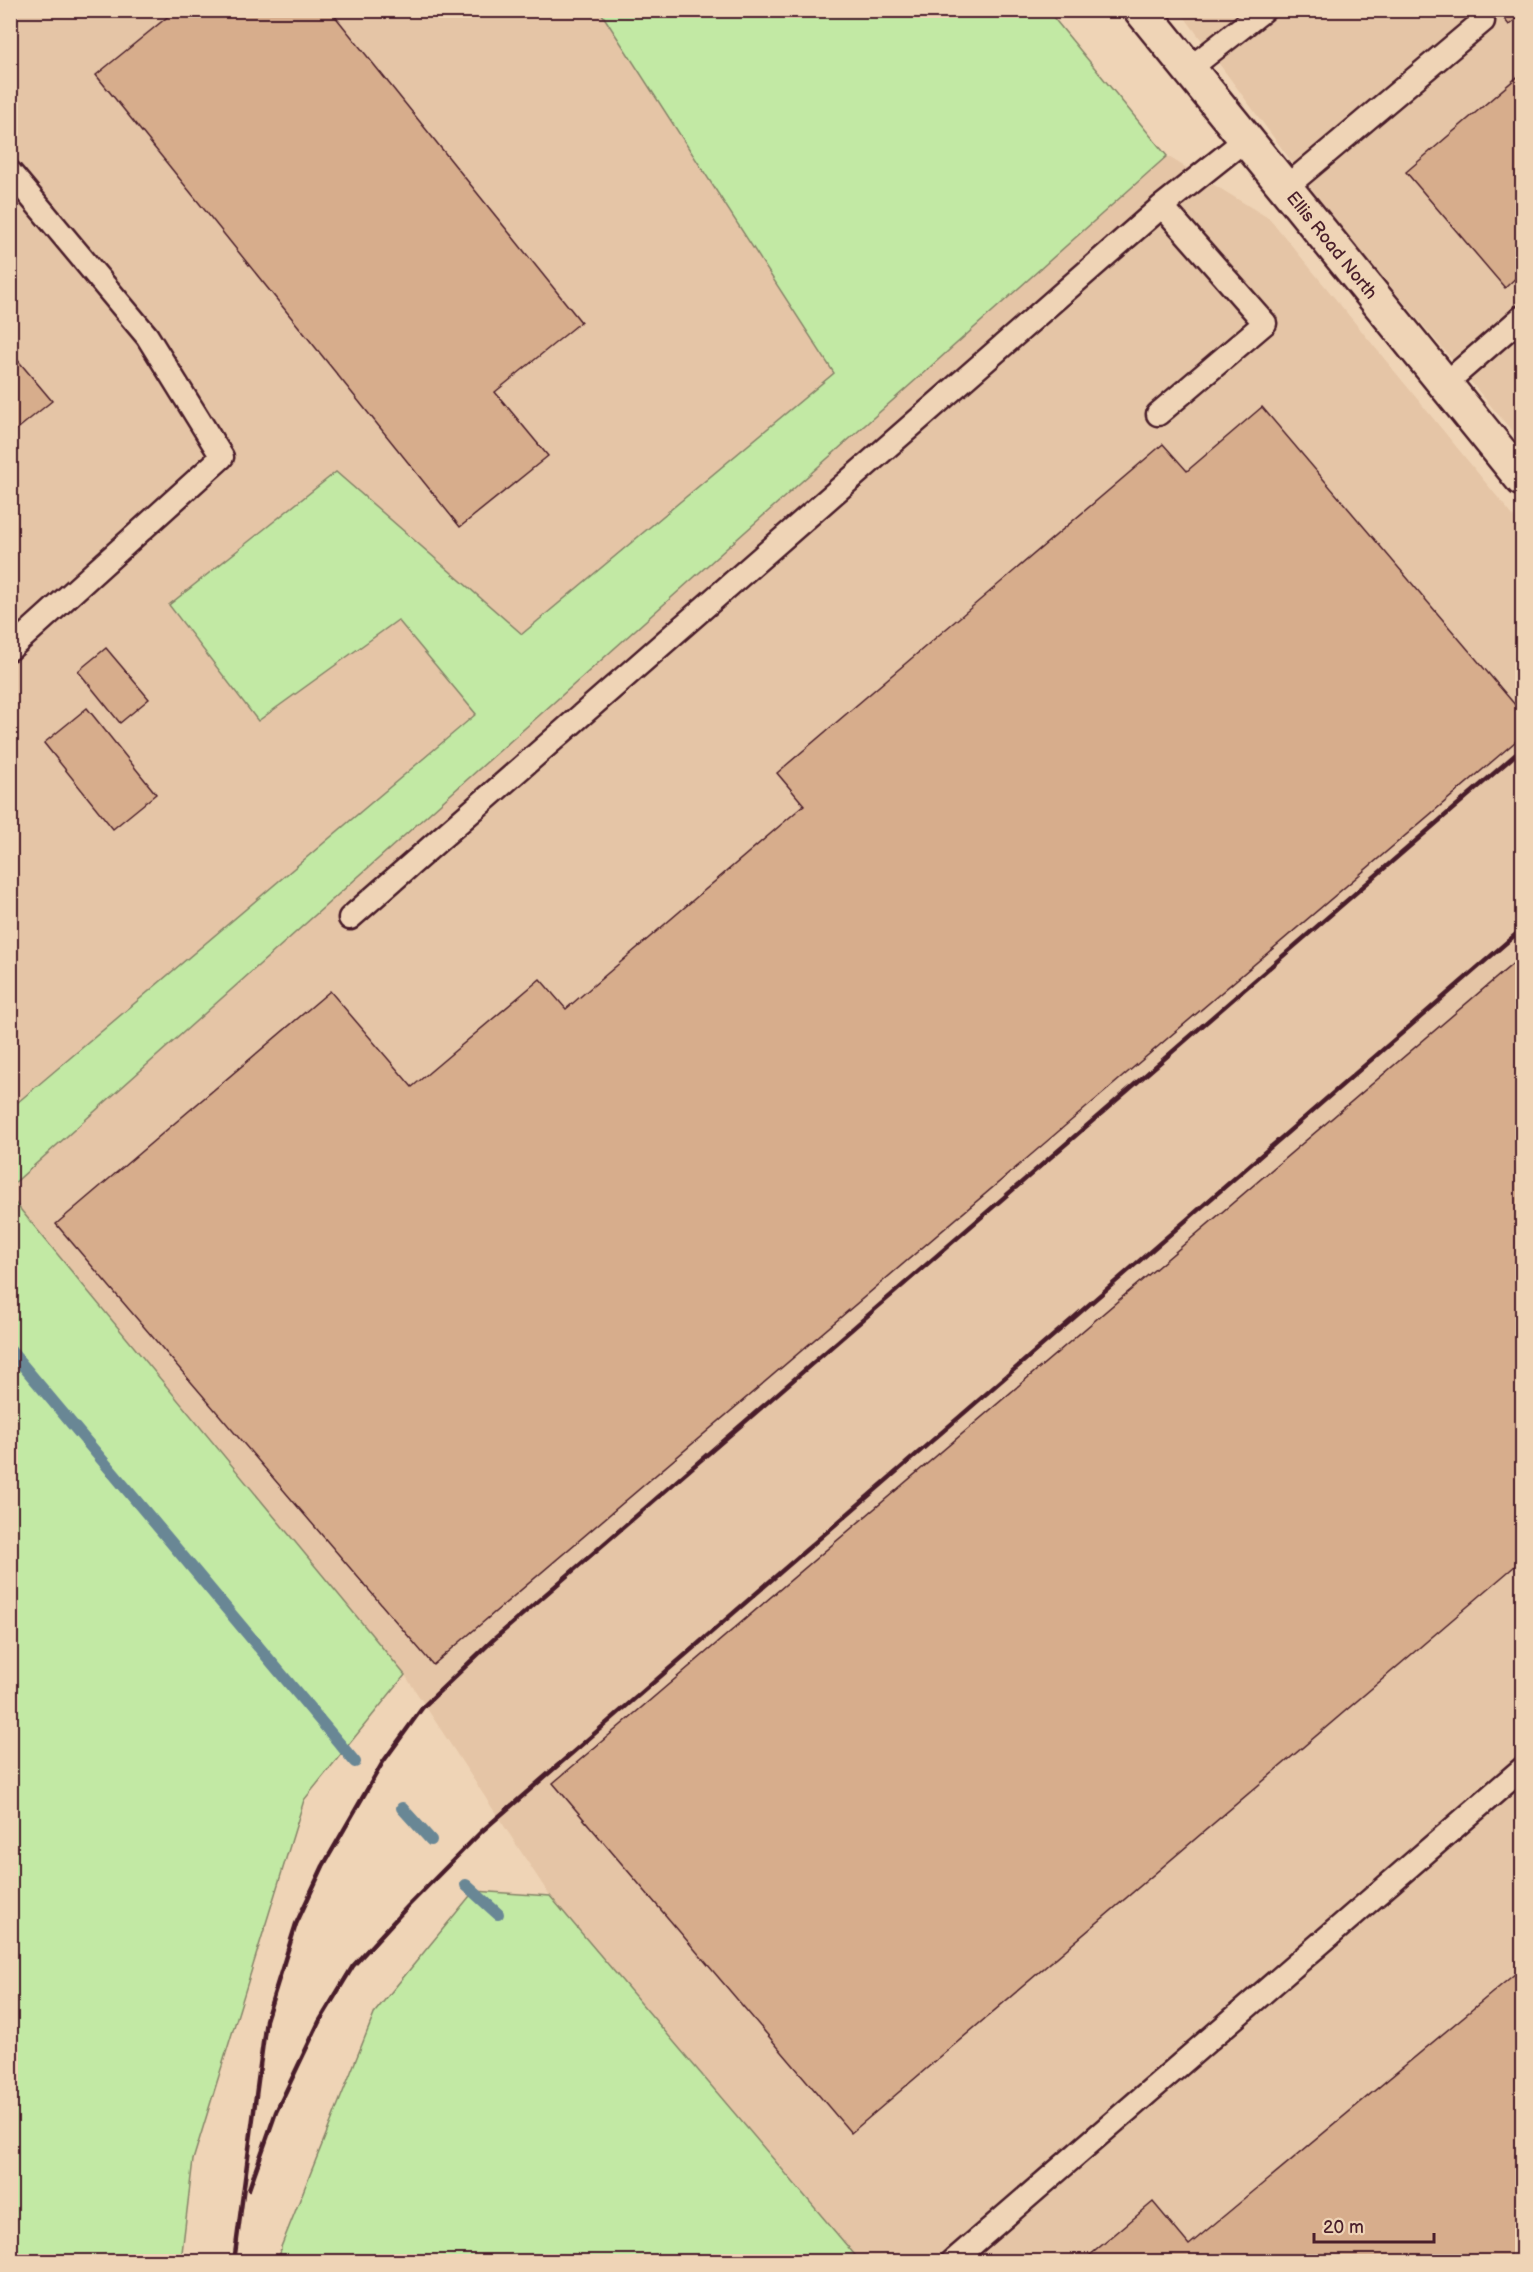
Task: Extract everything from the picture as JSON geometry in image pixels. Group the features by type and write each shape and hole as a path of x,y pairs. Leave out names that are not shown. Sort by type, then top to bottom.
{"street":[{"name":"Ellis Road North","path":"1141,10 1522,479"}],"lane":[{"path":"1189,69 1264,10"},
{"path":"1285,188 1483,21"},
{"path":"350,918 1162,206 1246,139"},
{"path":"10,172 147,336 222,457 10,649"},
{"path":"1158,414 1265,323 1162,206"},
{"path":"1446,384 1522,317"},
{"path":"952,2262 1522,1769"}],"shaded area":[{"path":"11,11 600,11 834,372 522,634 336,473 170,604 258,721 398,619 476,713 11,1108"},
{"path":"1180,11 1522,11 1522,443 1334,219"},
{"path":"1167,156 1270,219 1522,527 1522,2261 860,2261 550,1896 405,1675 11,1198 10,1186"}],"green space":[{"path":"600,11 1048,11 1167,156 11,1186 11,1108 476,714 398,620 258,721 169,605 336,472 522,634 834,373"},
{"path":"11,1198 405,1675 304,1800 193,2160 181,2261 11,2261"},
{"path":"474,1891 550,1896 860,2261 279,2261 281,2247 375,2012"}],"building":[{"path":"176,10 330,10 581,322 495,392 548,456 460,527 96,75"},
{"path":"1497,10 1522,10 1522,14 1509,25"},
{"path":"1522,73 1522,272 1505,288 1406,172"},
{"path":"10,351 52,401 10,435"},
{"path":"1262,407 1522,713 1522,736 433,1665 56,1224 330,991 412,1087 540,979 566,1009 804,805 777,773 1163,444 1187,471"},
{"path":"106,648 149,699 120,723 78,671"},
{"path":"87,708 156,794 113,829 44,743"},
{"path":"1522,956 1522,1560 851,2133 553,1783"},
{"path":"1522,1968 1522,2262 1082,2262 1153,2202 1189,2245"}],"waterway":[{"path":"10,1350 355,1762"},
{"path":"402,1808 431,1840"},
{"path":"466,1885 498,1914"}],"railway":[{"path":"234,2262 266,2020 296,1924 323,1866 383,1762 423,1707 493,1640 1515,755"},
{"path":"249,2189 276,2112 319,2022 353,1966 481,1832 1522,929"}]}
